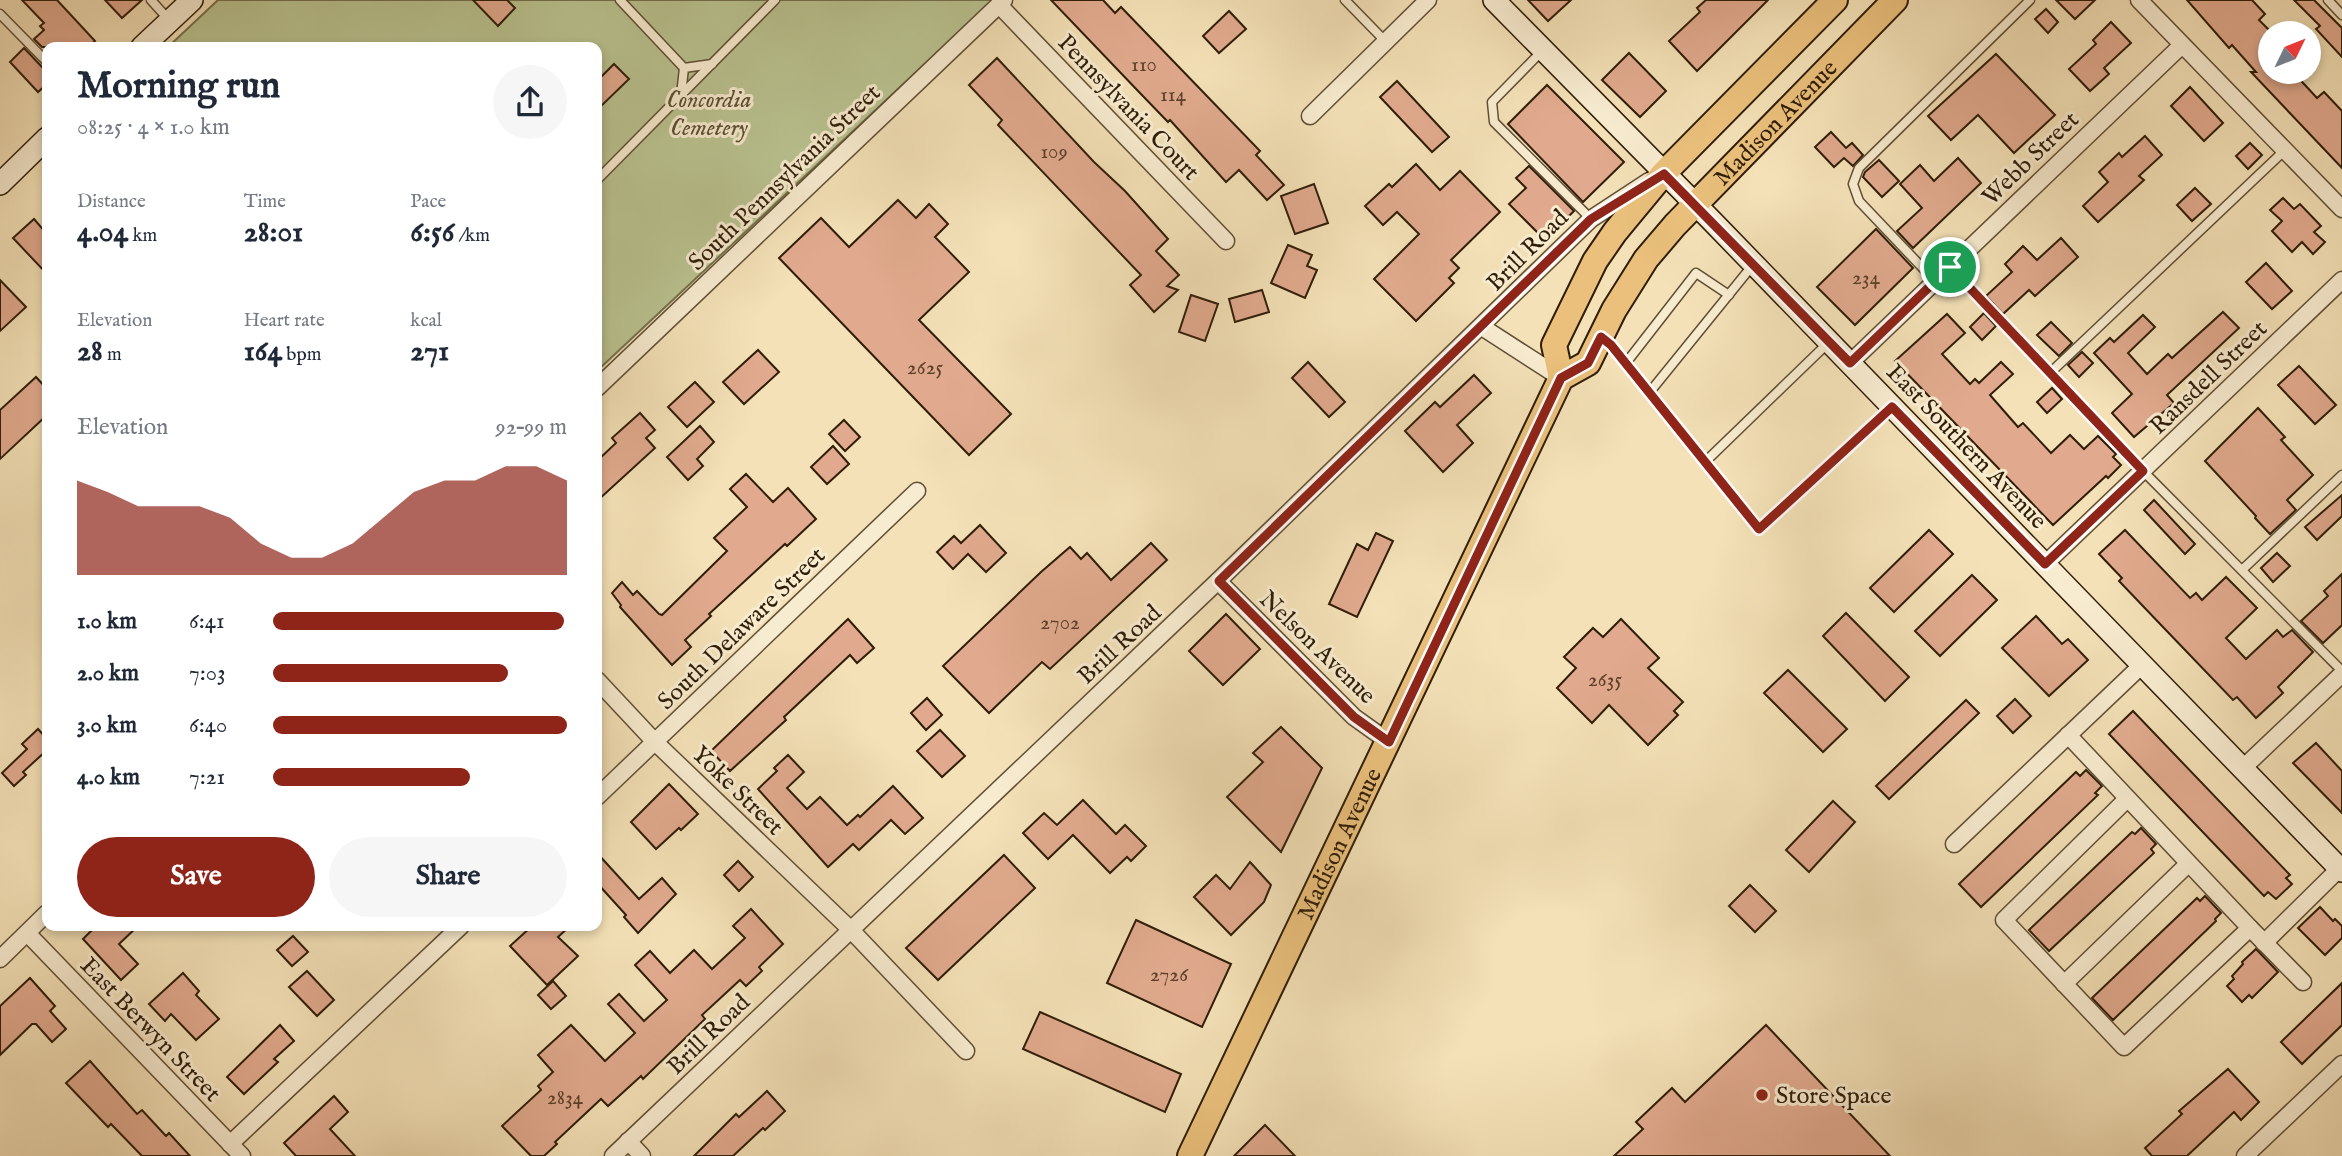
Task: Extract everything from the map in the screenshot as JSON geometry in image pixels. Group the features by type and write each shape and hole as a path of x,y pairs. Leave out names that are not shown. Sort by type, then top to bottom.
{"main road":[{"name":"Madison Avenue","path":"1561,378 1554,345 1595,261 1615,232 1664,174 1835,0"},
{"name":"Madison Avenue","path":"1190,1156 1561,378 1588,363 1614,310 1646,259 1695,204 1895,0"}],"street":[{"path":"147,42 191,0"},
{"path":"1310,116 1428,0"},
{"name":"East Southern Avenue","path":"1494,0 2341,869"},
{"path":"2138,0 2342,209"},
{"name":"Pennsylvania Court","path":"1001,2 1226,241"},
{"name":"South Pennsylvania Street","path":"602,383 1001,2"},
{"name":"Webb Street","path":"1850,363 2182,45"},
{"path":"0,184 42,143"},
{"name":"Brill Road","path":"613,1156 1219,581 1591,219 1664,174"},
{"name":"Ransdell Street","path":"2045,564 2342,280"},
{"path":"1482,327 1561,378"},
{"name":"South Delaware Street","path":"602,792 917,491"},
{"name":"Nelson Avenue","path":"1219,581 1354,717 1389,742"},
{"path":"1954,844 2142,665"},
{"path":"2244,768 2341,676"},
{"name":"Yoke Street","path":"602,685 655,742 850,929 966,1051"},
{"path":"2068,735 2303,982"},
{"path":"2127,799 2004,920 2124,1047 2250,928"},
{"path":"2064,984 2188,864"},
{"path":"2264,943 2341,869"},
{"path":"0,958 42,918"},
{"path":"230,1144 456,931"},
{"name":"East Berwyn Street","path":"27,933 242,1156"},
{"path":"2245,1156 2342,1064"},
{"path":"628,1141 642,1156"}],"lane":[{"path":"151,0 170,20"},
{"path":"620,0 684,68 681,95"},
{"path":"602,175 775,0"},
{"path":"1345,0 1385,42"},
{"path":"1935,281 1859,201 1853,184 1859,168 2030,0"},
{"path":"2328,0 2342,15"},
{"path":"0,14 42,57"},
{"path":"1543,50 1492,102 1494,122 1591,219"},
{"path":"684,68 712,64"},
{"path":"2050,373 2285,150"},
{"path":"1650,393 1754,264"},
{"path":"1950,267 2341,676"},
{"path":"1626,363 1696,273 1729,295"},
{"path":"1601,337 1626,363 1759,529 1892,407"},
{"path":"1705,462 1829,342"},
{"path":"2242,570 2342,475"}],"green space":[{"name":"Concordia Cemetery","path":"218,0 993,0 602,366 602,42 173,42"}],"building":[{"path":"22,0 57,0 95,41 42,42 42,47 34,39 44,30 40,26 44,23"},
{"path":"105,0 142,0 122,18"},
{"path":"473,0 507,0 515,8 498,26"},
{"path":"1051,0 1103,0 1115,13 1121,7 1260,151 1256,155 1284,185 1267,200 1239,170 1226,182 1170,120 1168,122"},
{"path":"1528,0 1571,0 1548,21"},
{"path":"1706,0 1768,0 1697,71 1669,41 1700,12 1697,8"},
{"path":"2056,0 2095,0 2075,19"},
{"path":"2187,0 2252,0 2265,14 2258,21 2258,79 2251,72 2256,72 2232,45 2229,48"},
{"path":"2294,0 2314,0 2342,28 2342,57 2321,34 2321,21 2315,21"},
{"path":"2046,9 2058,22 2048,33 2035,19"},
{"path":"1229,11 1246,29 1219,53 1203,36"},
{"path":"2111,22 2131,43 2104,68 2109,74 2090,91 2069,69 2096,44 2093,40"},
{"path":"24,48 42,67 42,88 38,92 10,62"},
{"path":"1629,53 1666,91 1640,117 1602,80"},
{"path":"1996,54 2055,115 2014,153 1978,115 1951,140 1928,116"},
{"path":"997,58 1168,239 1156,251 1179,275 1167,286 1178,290 1154,312 1130,285 1141,275 998,125 1002,120 969,85"},
{"path":"614,64 629,79 602,105 602,76"},
{"path":"1397,81 1449,137 1432,152 1380,97"},
{"path":"2262,84 2304,84 2317,98 2324,92 2342,111 2342,168"},
{"path":"1547,85 1624,162 1583,202 1508,124"},
{"path":"2190,87 2223,123 2204,141 2171,106"},
{"path":"1831,132 1846,148 1852,143 1863,155 1853,166 1844,158 1834,167 1815,147"},
{"path":"2145,136 2162,155 2139,176 2144,180 2098,222 2083,206 2108,182 2099,172 2119,153 2122,157"},
{"path":"2250,143 2262,155 2248,169 2236,156"},
{"path":"1958,158 1981,183 1913,248 1897,231 1922,208 1900,184 1920,165 1934,181"},
{"path":"1879,160 1899,181 1882,197 1863,177"},
{"path":"1416,164 1440,190 1460,171 1500,212 1451,260 1459,268 1449,278 1454,283 1416,321 1374,279 1419,234 1397,212 1383,225 1365,206 1389,184 1392,187"},
{"path":"1529,166 1574,211 1545,240 1509,204 1526,188 1516,178"},
{"path":"1314,184 1328,223 1295,234 1281,196"},
{"path":"2195,188 2211,204 2192,221 2177,205"},
{"path":"2283,198 2294,209 2300,204 2321,226 2314,232 2325,242 2313,254 2302,242 2292,252 2272,231 2282,221 2270,210"},
{"path":"898,200 916,218 929,204 948,224 935,237 969,272 919,320 1011,414 969,455 779,258 821,218 849,247"},
{"path":"34,219 42,228 42,269 13,238"},
{"path":"1876,229 1913,268 1855,325 1817,287"},
{"path":"2061,238 2078,257 2035,296 2029,290 2003,314 1986,296 2012,272 2005,264 2023,246 2037,260"},
{"path":"1288,245 1312,255 1307,266 1317,270 1305,298 1271,283"},
{"path":"2266,263 2292,291 2272,309 2246,282"},
{"path":"0,280 26,307 0,331"},
{"path":"1262,290 1269,312 1235,322 1229,299"},
{"path":"1191,295 1218,304 1205,341 1179,332"},
{"path":"2223,312 2239,328 2167,395 2174,403 2134,437 2112,413 2132,394 2094,353 2110,338 2114,342 2143,315 2155,327 2128,353 2147,374 2168,354 2172,358"},
{"path":"1984,313 1996,326 1982,340 1970,327"},
{"path":"1947,314 1965,333 1942,354 1970,384 1975,379 1979,383 2001,362 2013,374 1990,395 2018,427 2023,423 2051,453 2070,435 2084,449 2098,436 2116,454 2113,457 2121,465 2053,525 1895,361"},
{"path":"2051,322 2072,343 2059,356 2037,335"},
{"path":"758,350 779,372 744,404 723,382"},
{"path":"2082,352 2093,363 2079,377 2068,365"},
{"path":"1308,362 1345,402 1329,417 1292,378"},
{"path":"2299,366 2336,405 2315,424 2278,385"},
{"path":"1474,375 1491,393 1457,425 1473,443 1443,472 1405,431 1435,402 1440,407"},
{"path":"36,377 42,384 42,420 0,459 0,410"},
{"path":"695,382 714,402 687,427 668,407"},
{"path":"2052,388 2062,399 2047,413 2037,402"},
{"path":"2258,408 2285,437 2281,440 2313,475 2287,500 2296,510 2270,534 2205,461"},
{"path":"640,413 655,430 646,438 655,448 602,496 602,456 616,443 612,438"},
{"path":"844,420 860,437 845,451 829,434"},
{"path":"700,426 714,442 697,459 703,466 688,480 667,457"},
{"path":"833,446 849,464 827,484 811,467"},
{"path":"746,474 773,502 788,488 816,519 709,614 711,616 685,640 691,647 672,665 620,607 612,593 622,582 633,595 637,591 662,615 727,551 714,538 747,507 730,489"},
{"path":"2342,495 2342,516 2317,540 2305,527"},
{"path":"2154,500 2195,544 2185,554 2144,510"},
{"path":"980,525 1006,553 986,572 968,554 953,569 937,552 954,536 961,543"},
{"path":"1929,530 1953,554 1894,612 1870,588"},
{"path":"2125,530 2190,598 2196,593 2202,600 2226,577 2257,608 2226,638 2246,659 2277,630 2283,637 2292,630 2313,652 2278,687 2283,693 2256,718 2237,697 2233,700 2162,626 2119,581 2122,578 2099,554"},
{"path":"1376,533 1393,541 1357,617 1329,604 1357,544 1368,550"},
{"path":"1151,543 1167,560 1050,669 1042,662 989,713 943,666 1070,547 1081,559 1087,553 1111,580"},
{"path":"2277,553 2290,566 2273,582 2261,568"},
{"path":"2342,574 2342,625 2323,643 2301,621 2328,596 2324,591"},
{"path":"1972,575 1997,600 1940,656 1915,631"},
{"path":"1846,613 1909,677 1885,701 1823,636"},
{"path":"1226,614 1260,649 1223,685 1189,651"},
{"path":"2036,616 2062,644 2068,639 2088,660 2049,696 2002,648"},
{"path":"848,619 874,648 857,663 850,655 784,717 786,720 730,771 711,751"},
{"path":"1621,619 1659,658 1648,668 1683,702 1674,711 1678,715 1648,745 1609,705 1592,723 1557,688 1576,668 1564,657 1593,628 1603,637"},
{"path":"1788,670 1847,729 1823,752 1764,693"},
{"path":"927,698 942,715 926,730 911,713"},
{"path":"2015,699 2031,716 2013,733 1997,716"},
{"path":"1966,700 1979,713 1889,799 1876,786"},
{"path":"2133,711 2290,875 2286,878 2292,884 2276,899 2268,892 2264,896 2109,734"},
{"path":"1281,727 1322,768 1281,852 1227,797 1263,762 1253,753"},
{"path":"38,729 42,733 42,755 23,772 26,775 14,786 2,773 27,749 22,744"},
{"path":"940,730 965,756 942,777 917,751"},
{"path":"2316,743 2342,771 2342,813 2293,763"},
{"path":"788,755 804,772 787,788 807,809 820,797 847,825 858,815 860,817 893,786 923,818 905,834 891,820 859,850 853,844 828,867 758,789 777,771 774,768"},
{"path":"2086,770 2102,786 2095,793 2098,795 1981,907 1959,884 2076,772 2080,776"},
{"path":"669,784 698,814 656,849 631,822"},
{"path":"1083,800 1116,834 1125,825 1146,846 1131,861 1127,857 1110,873 1073,835 1048,859 1023,833 1044,813 1057,825"},
{"path":"1833,801 1855,822 1809,872 1786,850"},
{"path":"2141,828 2156,844 2151,849 2154,853 2049,951 2029,930 2132,832 2135,834"},
{"path":"1004,855 1035,888 938,980 906,948"},
{"path":"602,858 639,899 662,878 676,894 638,933 624,917 626,915 602,889"},
{"path":"738,861 753,877 739,891 724,875"},
{"path":"1250,862 1271,885 1264,902 1231,935 1194,897 1216,875 1230,889"},
{"path":"1750,885 1776,911 1755,932 1729,906"},
{"path":"2205,896 2221,913 2216,921 2113,1020 2092,998 2197,898 2200,901"},
{"path":"2320,907 2342,926 2342,938 2325,955 2298,928"},
{"path":"751,909 783,944 759,967 762,971 746,986 740,980 702,1015 705,1019 643,1079 641,1076 608,1106 601,1099 555,1142 557,1144 544,1156 531,1156 502,1126 541,1090 538,1086 553,1072 538,1055 571,1025 605,1061 635,1033 608,1004 619,994 644,1021 667,1000 635,965 650,951 670,973 694,950 712,969 745,938 733,926"},
{"path":"1136,920 1231,964 1202,1027 1107,983"},
{"path":"91,931 133,931 119,944 138,964 121,980 83,939"},
{"path":"526,931 565,931 558,937 578,956 547,985 510,946"},
{"path":"293,936 308,952 292,966 277,950"},
{"path":"2256,949 2278,972 2252,998 2249,995 2242,1002 2227,986 2234,979 2232,976 2242,962"},
{"path":"307,971 334,1000 317,1016 289,987"},
{"path":"183,973 199,991 196,995 219,1019 196,1040 171,1014 165,1021 149,1004"},
{"path":"30,978 55,1006 50,1011 66,1029 52,1042 36,1024 32,1024 0,1055 0,1006"},
{"path":"553,981 566,996 551,1009 538,995"},
{"path":"2342,983 2342,1025 2302,1064 2281,1042"},
{"path":"1040,1012 1181,1074 1165,1112 1023,1049"},
{"path":"280,1025 294,1041 274,1059 278,1062 244,1094 227,1077"},
{"name":"Store Space","path":"1766,1025 1890,1156 1614,1156 1643,1129 1636,1122 1672,1088 1685,1102"},
{"path":"90,1061 137,1114 142,1110 166,1136 169,1133 190,1156 142,1156 111,1124 108,1127 66,1083"},
{"path":"2228,1069 2259,1102 2241,1120 2234,1112 2187,1156 2152,1156 2145,1148 2182,1114 2179,1111"},
{"path":"767,1091 785,1111 765,1130 763,1128 733,1156 694,1156 736,1114 739,1117"},
{"path":"334,1096 348,1112 330,1129 355,1156 296,1156 284,1143"},
{"path":"1265,1125 1295,1156 1234,1156"}],"place":[{"name":"Store Space","path":"1762,1095"}],"route":[{"path":"1664,174 1850,363 1950,267 2143,471 2045,564 1892,407 1759,529 1611,345 1601,337 1588,363 1561,378 1389,742 1354,717 1219,581 1591,219 1664,174"}]}
